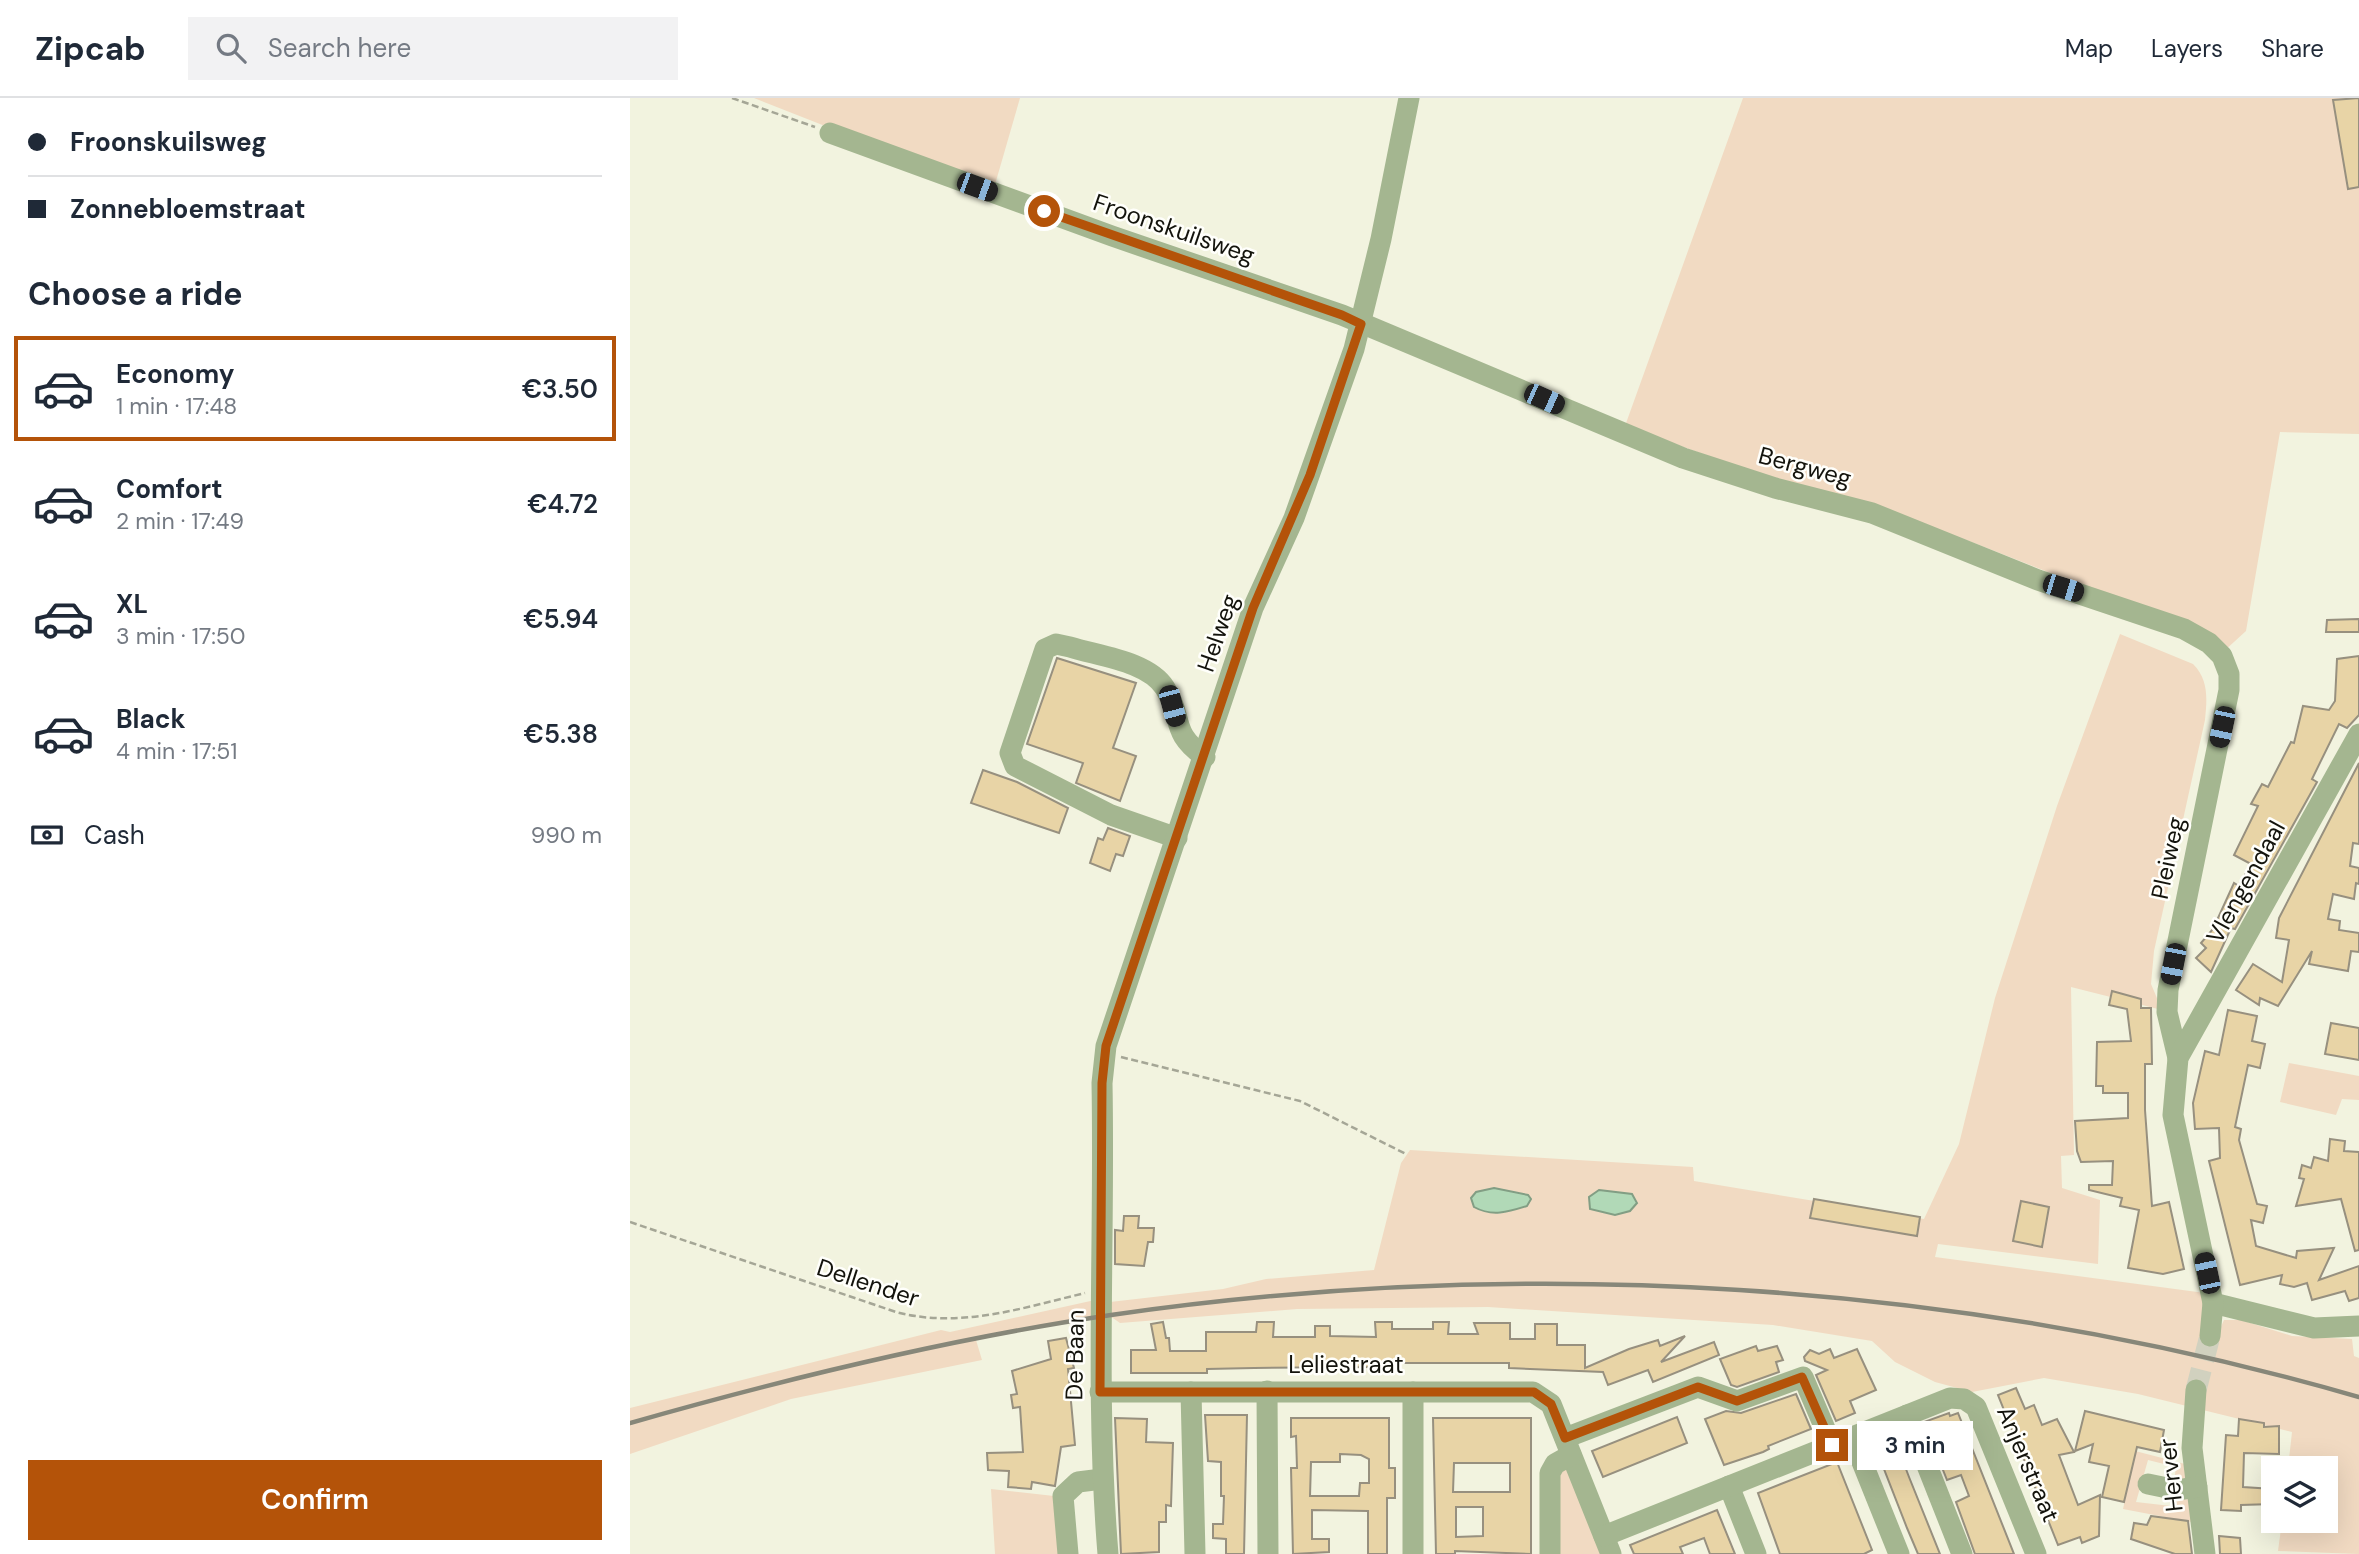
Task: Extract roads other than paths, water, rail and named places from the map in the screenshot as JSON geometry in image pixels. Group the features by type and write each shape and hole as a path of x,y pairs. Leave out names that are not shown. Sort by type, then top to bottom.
{"street":[{"name":"Helweg","path":"1103,1231 1104,1054 1118,1005 1205,757 1253,608 1310,475 1361,324 1409,98"},
{"name":"Froonskuilsweg","path":"830,133 1361,324"},
{"name":"Bergweg","path":"1361,324 1683,458 1775,488 1872,513 2038,580 2184,629 2214,647 2227,667"},
{"path":"1177,838 1111,815 1015,766 1010,753 1045,649 1056,644 1070,647 1151,674 1166,690 1184,740 1205,757"},
{"name":"Pleiweg","path":"2178,1058 2167,1012 2168,990 2228,702 2230,682 2227,667"},
{"name":"Vlengendaal","path":"2213,1303 2175,1130 2173,1101 2178,1058 2359,734"},
{"name":"De Baan","path":"1103,1231 1100,1392 1102,1479 1108,1554"},
{"path":"2210,1336 2213,1303 2314,1328 2359,1326"},
{"path":"1550,1554 1550,1473 1568,1447 1698,1387 1737,1401 1802,1377 1832,1445"},
{"name":"Herver","path":"2196,1390 2192,1437 2205,1554"},
{"path":"1267,1391 1268,1554"},
{"name":"Leliestraat","path":"1100,1392 1534,1392 1551,1404 1608,1545"},
{"path":"1191,1392 1195,1554"},
{"path":"1413,1392 1413,1554"},
{"name":"Anjerstraat","path":"1907,1415 1950,1398 1965,1399 1976,1407 2036,1554"},
{"path":"1608,1545 1729,1486 1907,1415 1962,1554"},
{"path":"1852,1437 1899,1554"},
{"path":"1068,1554 1063,1496 1078,1482 1102,1479"},
{"path":"2148,1484 2177,1490 2197,1487"},
{"path":"1729,1486 1756,1554"}],"tunnel":[{"path":"2196,1390 2210,1336"}],"railway":[{"path":"630,1423 869,1361 1050,1325 1111,1315 1267,1297 1424,1286 1582,1284 1740,1290 1897,1304 2053,1327 2207,1358 2359,1397"}]}
